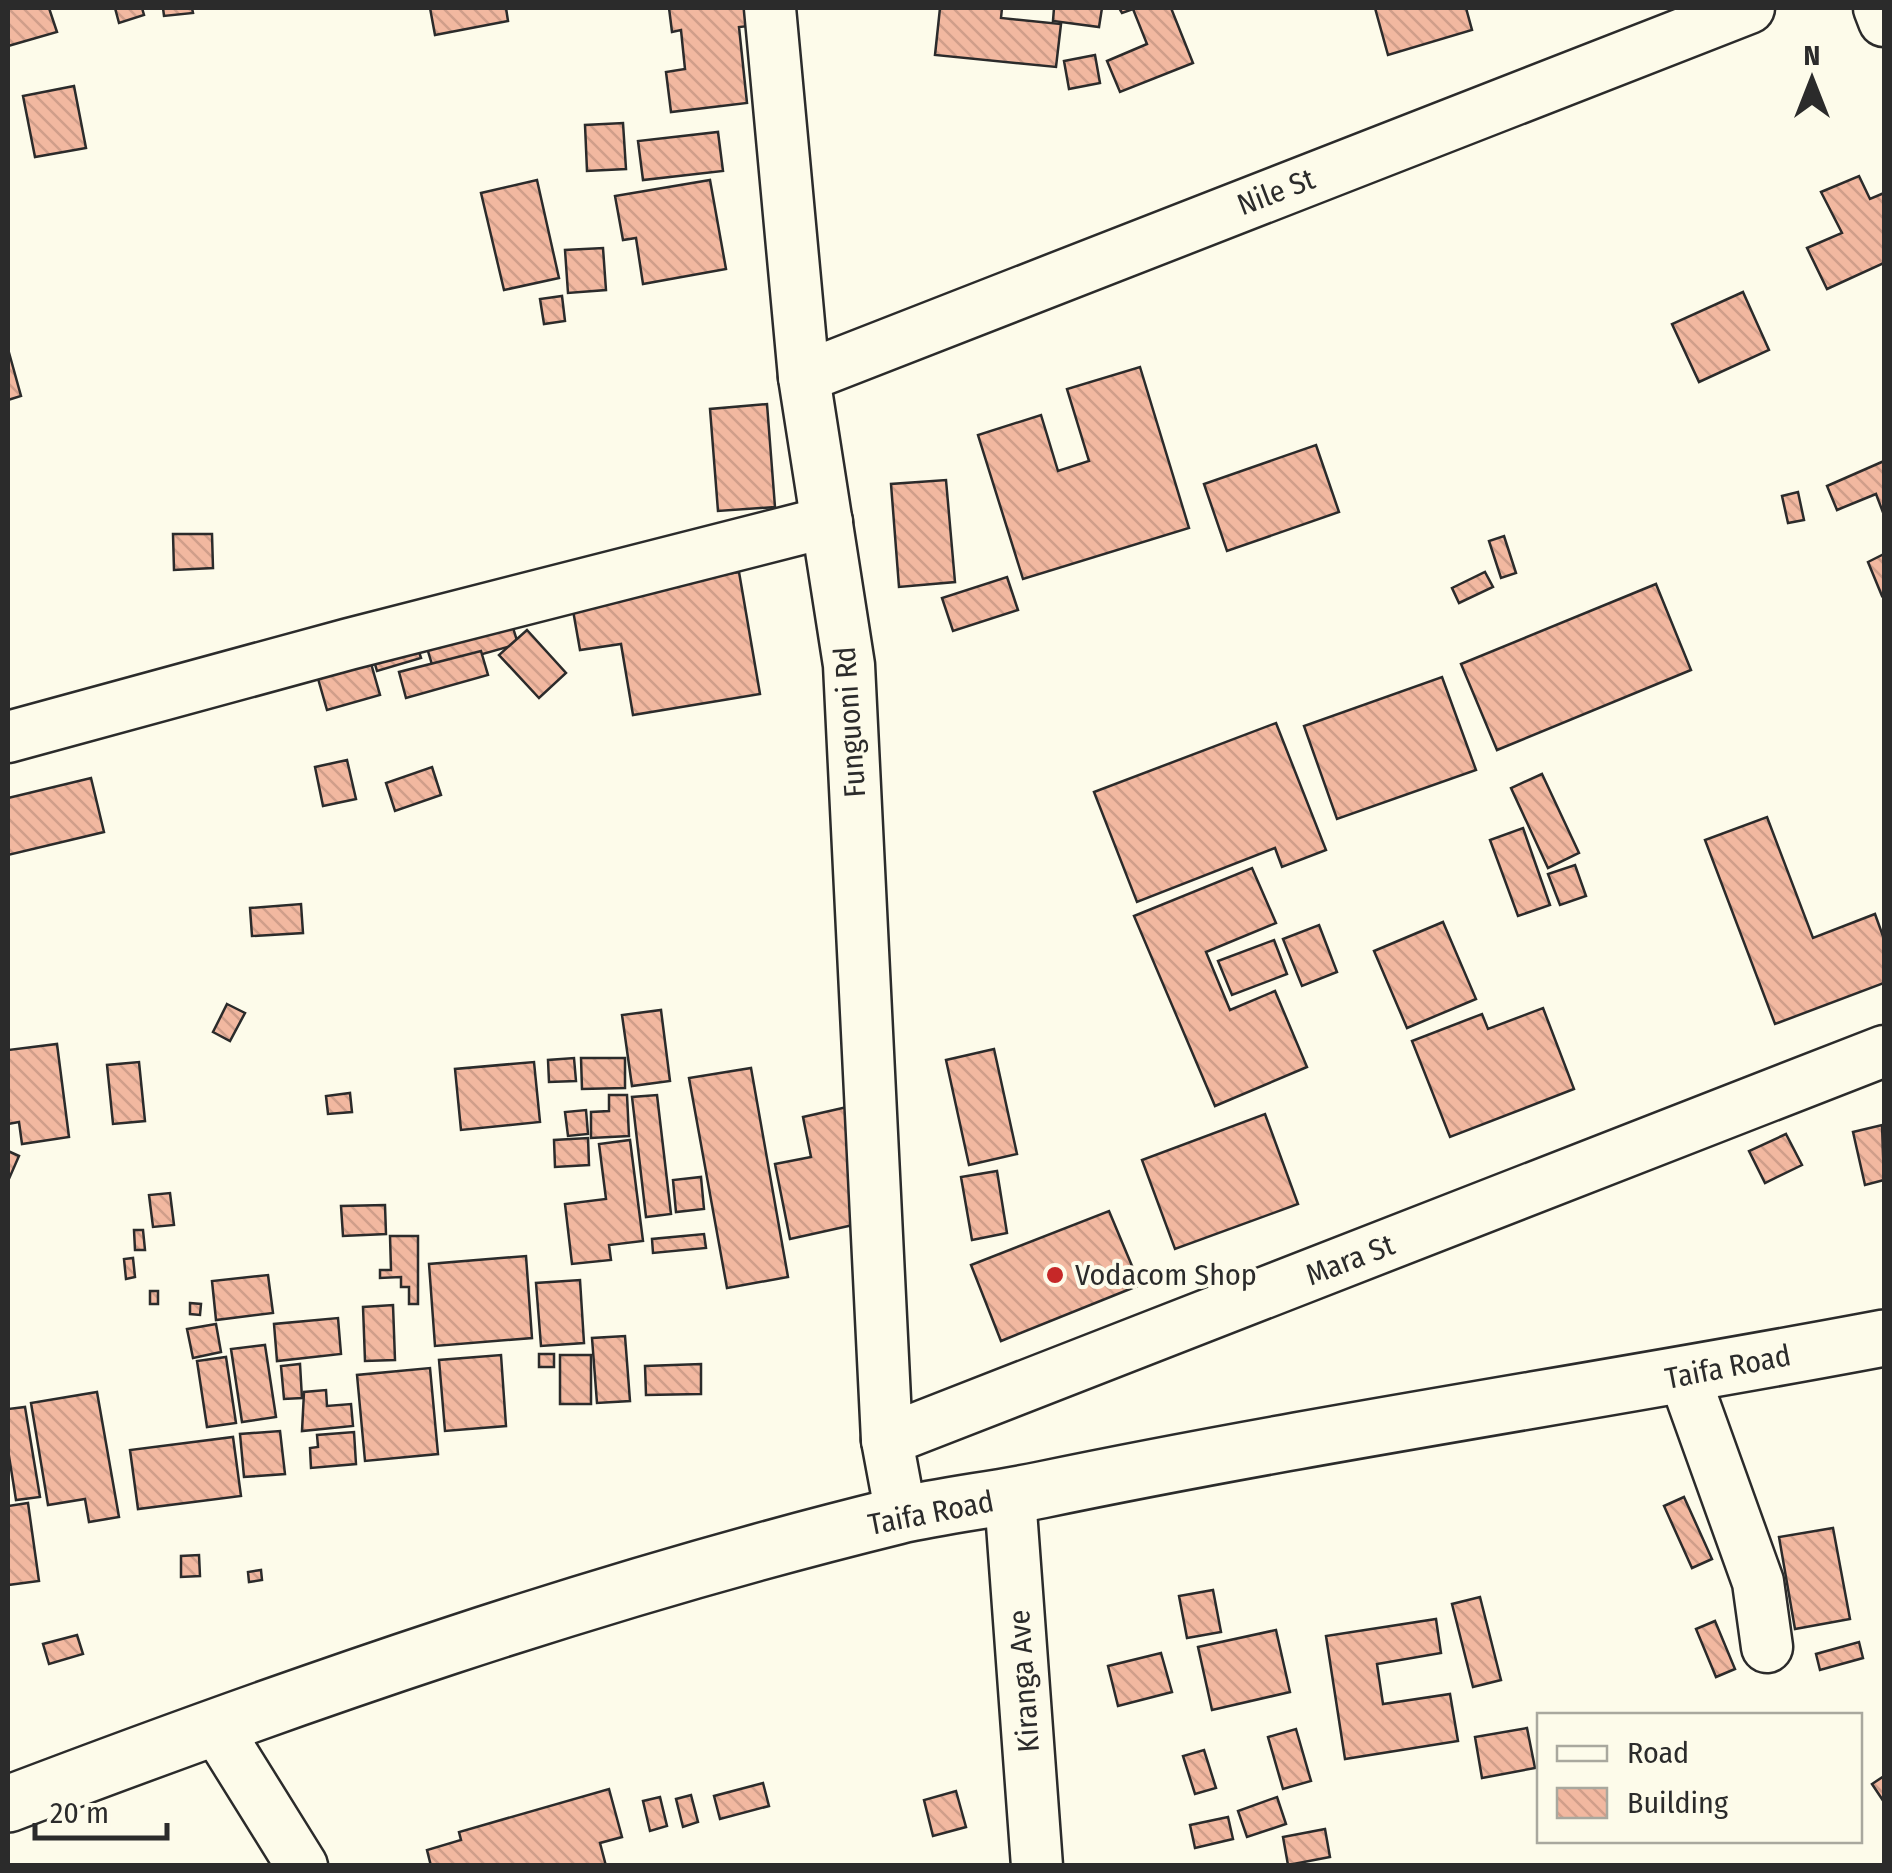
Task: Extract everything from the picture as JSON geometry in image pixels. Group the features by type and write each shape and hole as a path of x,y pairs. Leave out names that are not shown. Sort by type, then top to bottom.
{"highway":[{"name":"Taifa Road","path":"8,1804 215,1726 628,1590 901,1515 1184,1460 1684,1376 1884,1338"}],"street":[{"name":"Funguoni Rd","path":"770,8 804,377 849,665 887,1440"},
{"name":"Nile St","path":"804,377 1749,8"},
{"path":"1879,8 1884,21"},
{"path":"8,737 349,644 827,522"},
{"name":"Mara St","path":"887,1440 1884,1051"},
{"path":"1684,1376 1758,1582 1767,1647"},
{"path":"887,1440 901,1515"},
{"name":"Kiranga Ave","path":"1010,1496 1037,1866"},
{"path":"215,1726 302,1866"}],"building":[{"path":"8,8 49,8 57,32 8,46"},
{"path":"115,8 142,8 144,15 119,23"},
{"path":"163,8 192,8 193,13 164,16"},
{"path":"430,8 506,8 508,21 435,35"},
{"path":"669,8 747,8 749,26 739,27 747,103 671,112 666,72 685,69 681,30 672,32"},
{"path":"940,8 1002,8 1001,18 1061,24 1056,67 935,55"},
{"path":"1054,8 1102,8 1099,27 1053,21"},
{"path":"1119,8 1171,8 1193,63 1120,92 1107,61 1147,44 1133,9 1122,13"},
{"path":"1375,8 1466,8 1472,30 1388,55"},
{"path":"1095,55 1100,83 1069,89 1064,61"},
{"path":"74,86 86,148 35,157 23,96"},
{"path":"623,123 626,169 587,171 585,125"},
{"path":"718,132 723,171 643,180 638,141"},
{"path":"1859,176 1870,199 1884,193 1884,263 1827,289 1807,248 1842,233 1821,192"},
{"path":"537,180 559,278 504,290 481,193"},
{"path":"710,180 726,269 643,284 636,238 623,240 615,196"},
{"path":"603,248 606,290 568,293 565,250"},
{"path":"1743,292 1769,350 1699,382 1672,324"},
{"path":"562,296 565,321 544,324 540,299"},
{"path":"8,349 21,396 8,400"},
{"path":"1140,367 1189,528 1023,579 978,435 1041,415 1058,471 1089,461 1067,389"},
{"path":"767,404 775,507 718,511 710,409"},
{"path":"1316,445 1339,512 1227,551 1204,484"},
{"path":"1884,461 1884,515 1876,494 1837,510 1827,486"},
{"path":"946,480 955,582 899,587 891,484"},
{"path":"1798,492 1804,520 1788,523 1782,496"},
{"path":"173,534 212,534 213,568 174,570"},
{"path":"1504,536 1516,573 1501,578 1489,541"},
{"path":"1884,554 1884,595 1882,596 1868,562"},
{"path":"739,572 760,694 633,715 621,644 580,650 571,599"},
{"path":"1485,572 1493,587 1459,603 1452,588"},
{"path":"1007,577 1018,610 953,631 942,598"},
{"path":"1656,584 1691,670 1497,750 1461,664"},
{"path":"510,618 518,644 433,668 425,641"},
{"path":"527,630 566,673 539,698 499,655"},
{"path":"413,633 421,658 377,671 369,644"},
{"path":"366,646 380,695 327,710 313,661"},
{"path":"481,651 488,675 406,698 399,672"},
{"path":"1442,677 1476,770 1337,819 1304,726"},
{"path":"1276,723 1326,850 1282,867 1275,848 1137,902 1094,792"},
{"path":"347,760 356,799 323,806 315,767"},
{"path":"432,767 441,795 395,811 386,783"},
{"path":"1542,774 1579,853 1548,868 1511,788"},
{"path":"91,778 104,832 8,855 8,798"},
{"path":"1767,817 1813,938 1875,914 1884,939 1884,983 1775,1024 1705,840"},
{"path":"1523,828 1550,905 1518,916 1490,840"},
{"path":"1575,865 1586,896 1560,905 1548,874"},
{"path":"1252,868 1276,923 1206,952 1230,1010 1275,991 1307,1067 1215,1106 1134,916"},
{"path":"301,904 303,933 252,936 250,908"},
{"path":"1443,922 1476,999 1407,1028 1374,951"},
{"path":"1319,925 1337,972 1302,986 1283,939"},
{"path":"1274,940 1287,974 1232,995 1218,961"},
{"path":"227,1004 245,1013 230,1041 213,1032"},
{"path":"1543,1008 1574,1089 1450,1137 1412,1041 1482,1014 1488,1029"},
{"path":"661,1010 670,1081 632,1086 622,1015"},
{"path":"57,1044 69,1137 22,1144 19,1122 8,1124 8,1050"},
{"path":"994,1049 1017,1154 969,1165 946,1060"},
{"path":"574,1058 576,1081 549,1082 548,1060"},
{"path":"581,1058 625,1058 625,1088 582,1089"},
{"path":"139,1062 145,1121 113,1124 107,1065"},
{"path":"534,1062 540,1122 461,1130 455,1069"},
{"path":"751,1068 788,1277 727,1288 689,1078"},
{"path":"350,1093 352,1112 328,1114 326,1096"},
{"path":"609,1095 627,1095 629,1136 591,1138 591,1112 609,1111"},
{"path":"657,1095 671,1214 646,1217 632,1097"},
{"path":"847,1107 871,1221 790,1239 775,1164 811,1157 803,1117"},
{"path":"586,1110 588,1134 568,1136 565,1112"},
{"path":"1265,1114 1298,1204 1175,1249 1142,1160"},
{"path":"1882,1125 1884,1180 1865,1185 1853,1132"},
{"path":"1786,1134 1802,1165 1765,1183 1749,1151"},
{"path":"588,1138 589,1165 555,1167 554,1140"},
{"path":"630,1140 643,1241 609,1245 611,1260 572,1264 565,1204 606,1199 599,1144"},
{"path":"8,1151 19,1156 8,1181"},
{"path":"997,1171 1007,1233 972,1240 961,1177"},
{"path":"701,1177 704,1209 676,1212 673,1180"},
{"path":"170,1193 174,1225 153,1227 149,1195"},
{"path":"385,1205 386,1234 343,1236 341,1206"},
{"name":"Vodacom Shop","path":"1109,1211 1140,1285 1001,1341 971,1265"},
{"path":"134,1230 143,1230 145,1250 135,1250"},
{"path":"704,1234 706,1248 653,1253 652,1239"},
{"path":"390,1236 418,1236 418,1304 409,1304 409,1287 401,1287 401,1277 380,1278 380,1270 391,1270"},
{"path":"526,1256 532,1338 435,1346 429,1264"},
{"path":"133,1258 135,1277 126,1279 124,1259"},
{"path":"268,1275 273,1313 216,1320 212,1281"},
{"path":"580,1280 584,1343 541,1346 536,1283"},
{"path":"150,1291 158,1291 158,1304 150,1304"},
{"path":"190,1303 201,1304 200,1315 190,1314"},
{"path":"393,1305 395,1360 365,1361 363,1307"},
{"path":"338,1318 341,1354 277,1361 274,1324"},
{"path":"216,1324 221,1352 193,1358 187,1329"},
{"path":"625,1336 630,1401 597,1403 592,1338"},
{"path":"265,1345 276,1417 242,1422 231,1349"},
{"path":"539,1354 554,1354 554,1367 539,1367"},
{"path":"501,1355 506,1426 445,1431 439,1360"},
{"path":"560,1355 591,1355 591,1404 560,1404"},
{"path":"226,1357 236,1423 207,1427 197,1361"},
{"path":"300,1364 302,1398 284,1399 281,1366"},
{"path":"701,1364 701,1394 646,1395 645,1366"},
{"path":"430,1368 438,1454 365,1461 357,1375"},
{"path":"326,1390 327,1406 351,1404 353,1426 302,1431 304,1392"},
{"path":"97,1392 119,1517 89,1522 85,1499 48,1505 31,1403"},
{"path":"25,1407 40,1497 16,1500 8,1450 8,1409"},
{"path":"280,1431 285,1474 244,1477 240,1434"},
{"path":"354,1432 356,1464 311,1468 310,1448 318,1447 317,1435"},
{"path":"233,1437 241,1496 138,1509 130,1450"},
{"path":"1684,1497 1712,1559 1692,1568 1664,1506"},
{"path":"28,1503 39,1581 8,1585 8,1506"},
{"path":"1833,1528 1850,1619 1795,1629 1779,1537"},
{"path":"199,1555 200,1576 181,1577 181,1556"},
{"path":"261,1570 262,1580 249,1582 248,1572"},
{"path":"1213,1590 1221,1632 1187,1638 1179,1596"},
{"path":"1480,1597 1501,1680 1473,1687 1452,1604"},
{"path":"1436,1619 1441,1653 1377,1664 1383,1704 1450,1694 1458,1741 1345,1759 1326,1636"},
{"path":"1715,1621 1735,1669 1716,1677 1696,1629"},
{"path":"1276,1630 1290,1692 1212,1710 1198,1647"},
{"path":"77,1635 83,1654 49,1664 43,1644"},
{"path":"1859,1642 1863,1658 1820,1670 1816,1654"},
{"path":"1161,1653 1172,1692 1118,1706 1108,1666"},
{"path":"1527,1728 1535,1768 1482,1778 1475,1737"},
{"path":"1296,1729 1311,1781 1283,1789 1268,1737"},
{"path":"1204,1750 1216,1788 1195,1794 1183,1756"},
{"path":"1884,1776 1884,1802 1872,1784"},
{"path":"763,1783 769,1806 720,1819 714,1796"},
{"path":"609,1789 622,1837 600,1843 606,1866 431,1866 427,1850 461,1840 459,1832"},
{"path":"956,1791 966,1827 933,1836 924,1800"},
{"path":"691,1795 698,1822 683,1827 676,1799"},
{"path":"660,1797 667,1826 650,1831 643,1801"},
{"path":"1277,1797 1286,1824 1247,1837 1238,1811"},
{"path":"1228,1817 1233,1839 1195,1848 1190,1825"},
{"path":"1325,1829 1330,1857 1288,1865 1283,1837"}],"place":[{"name":"Vodacom Shop","path":"1055,1275"}]}
